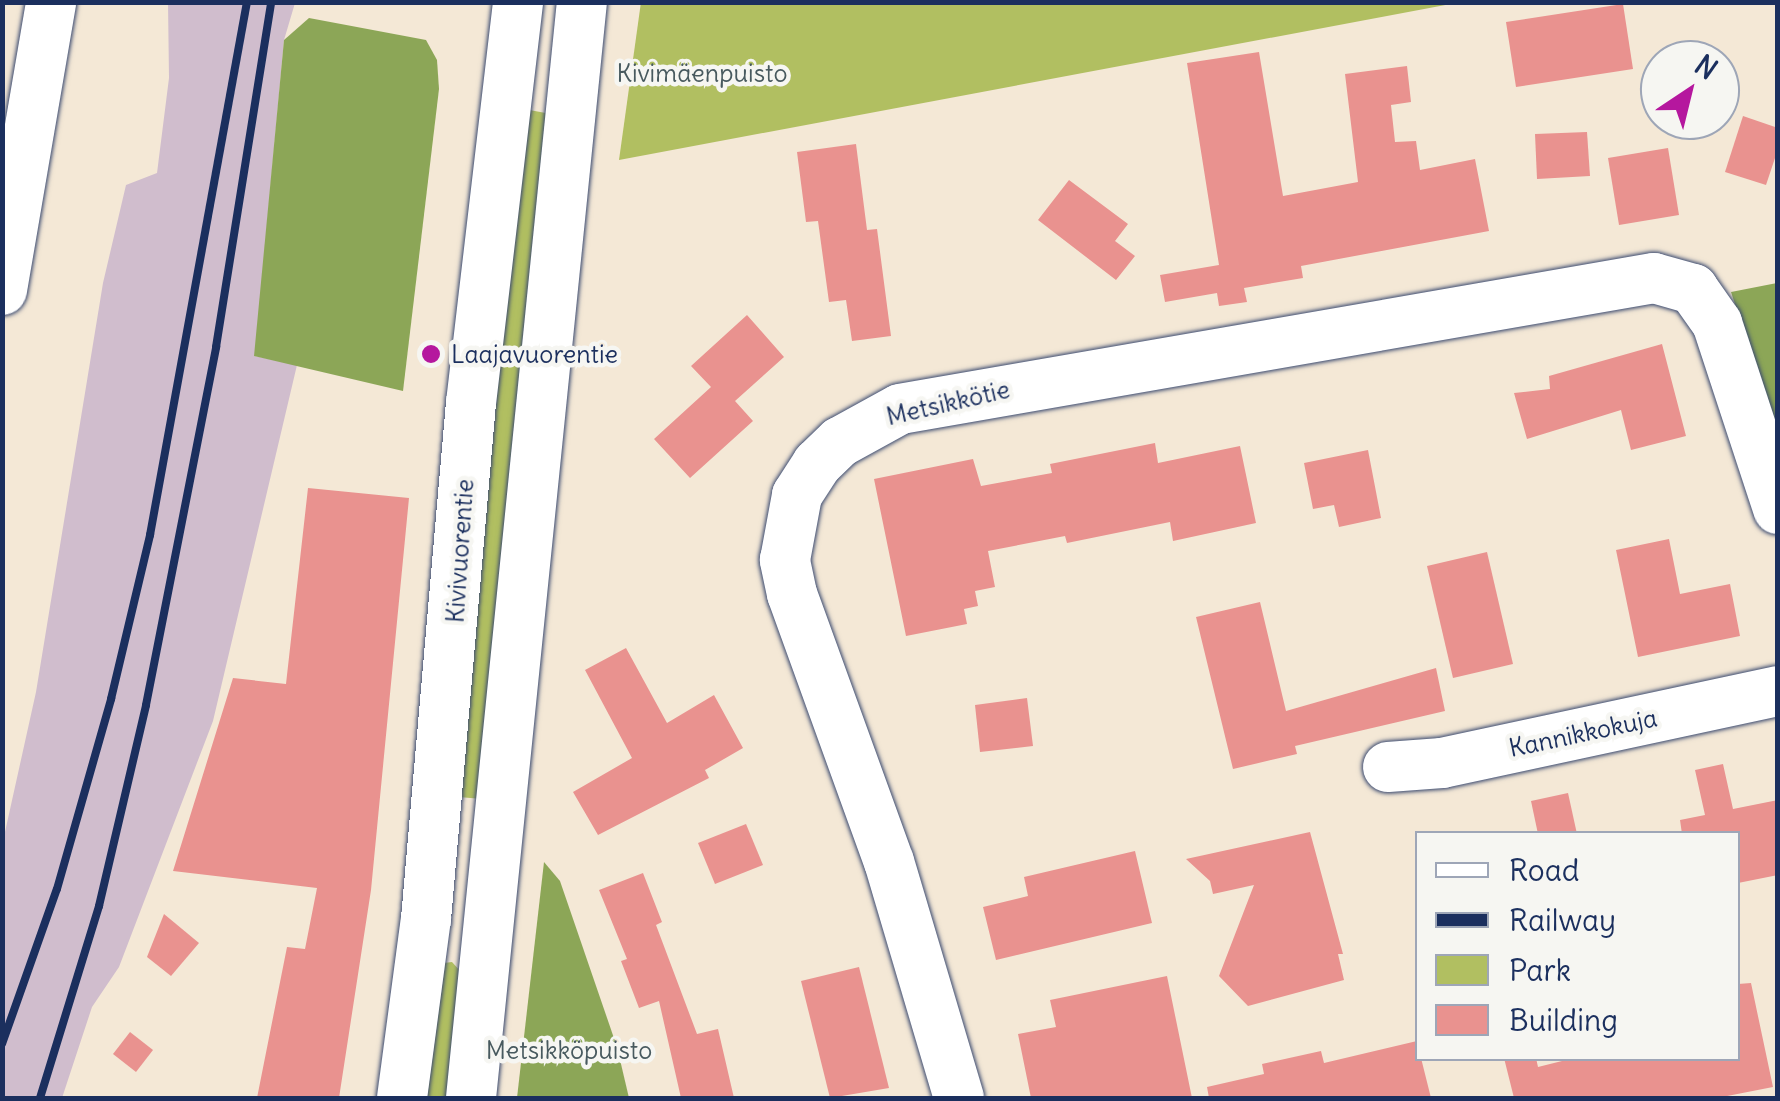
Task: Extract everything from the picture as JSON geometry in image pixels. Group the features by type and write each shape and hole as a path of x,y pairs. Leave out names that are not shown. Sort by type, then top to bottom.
{"street":[{"path":"2,290 51,2"},
{"name":"Kivivuorentie","path":"402,1098 430,883 471,403 518,2"},
{"path":"471,1098 576,3"},
{"name":"Metsikkötie","path":"959,1098 889,862 792,594 786,560 797,495 817,464 867,423 917,406 1654,278 1693,290 1717,323 1778,509"},
{"name":"Kannikkokuja","path":"1388,767 1442,763 1778,691"}],"shaded area":[{"path":"168,3 295,3 284,40 255,356 297,365 213,721 119,967 92,1007 62,1098 3,1098 3,841 36,692 103,283 126,185 157,173 169,78"}],"green space":[{"name":"Kivimäenpuisto","path":"641,2 1456,2 1456,3 619,160"},
{"path":"309,18 426,40 437,60 439,89 403,391 254,356 284,40"},
{"path":"524,109 551,114 482,799 459,797"},
{"path":"1777,283 1777,432 1731,292"},
{"name":"Metsikköpuisto","path":"544,862 560,881 617,1047 629,1098 517,1098"},
{"path":"452,962 461,972 448,1098 426,1098 444,963"}],"building":[{"path":"1623,4 1633,69 1516,87 1506,22"},
{"path":"1259,52 1283,196 1358,182 1345,74 1407,66 1411,102 1391,105 1395,142 1416,141 1420,170 1475,159 1489,231 1301,266 1303,278 1244,288 1247,302 1219,306 1217,293 1165,302 1160,275 1219,265 1187,63"},
{"path":"1743,116 1778,128 1778,149 1766,185 1725,172 1735,140 1740,140"},
{"path":"1587,132 1590,176 1537,179 1535,134"},
{"path":"856,144 867,230 877,229 891,336 852,341 846,300 829,302 818,221 806,222 797,152"},
{"path":"1668,148 1679,215 1619,225 1608,158"},
{"path":"1069,180 1128,224 1115,241 1135,256 1116,280 1038,220"},
{"path":"747,315 784,357 735,401 753,421 690,478 654,439 711,387 691,366"},
{"path":"1662,344 1686,436 1631,450 1621,410 1527,439 1514,393 1550,389 1549,376"},
{"path":"1155,443 1158,463 1240,446 1256,523 1173,541 1170,522 1067,543 1065,536 988,551 995,587 975,591 978,606 964,609 967,624 906,636 874,479 973,459 981,486 1052,473 1050,464"},
{"path":"1368,450 1381,518 1339,527 1334,505 1313,509 1304,463"},
{"path":"308,488 409,498 371,890 339,1098 257,1098 287,947 305,949 317,888 173,871 233,678 286,684"},
{"path":"1669,539 1680,594 1730,584 1740,636 1638,657 1616,550"},
{"path":"1487,552 1513,664 1453,678 1427,566"},
{"path":"1260,602 1286,711 1436,668 1445,711 1295,746 1297,754 1233,769 1196,617"},
{"path":"626,648 667,723 714,695 743,748 705,770 709,778 598,835 573,792 632,758 585,670"},
{"path":"1027,698 1033,746 980,752 975,705"},
{"path":"1723,764 1733,809 1778,800 1778,875 1740,883 1740,831 1682,831 1680,820 1705,815 1695,770"},
{"path":"1568,793 1576,831 1537,831 1531,801"},
{"path":"746,824 763,865 715,884 698,843"},
{"path":"1310,832 1343,954 1338,954 1344,980 1248,1006 1219,976 1254,885 1213,894 1210,881 1186,859"},
{"path":"1135,851 1152,923 996,960 983,907 1028,896 1024,877"},
{"path":"643,873 662,922 656,925 697,1034 718,1029 734,1098 681,1098 659,1001 639,1008 621,961 627,959 599,890"},
{"path":"164,914 199,943 171,976 147,957"},
{"path":"859,967 889,1088 830,1098 801,981"},
{"path":"1167,976 1192,1098 1031,1098 1018,1034 1056,1027 1050,1000"},
{"path":"1751,983 1773,1087 1717,1098 1514,1098 1505,1061 1537,1061 1538,1067 1562,1061 1740,1061 1740,984"},
{"path":"130,1032 153,1050 136,1072 113,1054"},
{"path":"1415,1041 1415,1061 1422,1061 1431,1098 1209,1098 1207,1087 1264,1074 1262,1064 1321,1051 1324,1063"}],"railway":[{"path":"2,1044 57,889 111,699 150,535 247,2"},
{"path":"40,1098 99,906 146,705 216,347 271,2"}],"place":[{"name":"Laajavuorentie","path":"431,354"}]}
